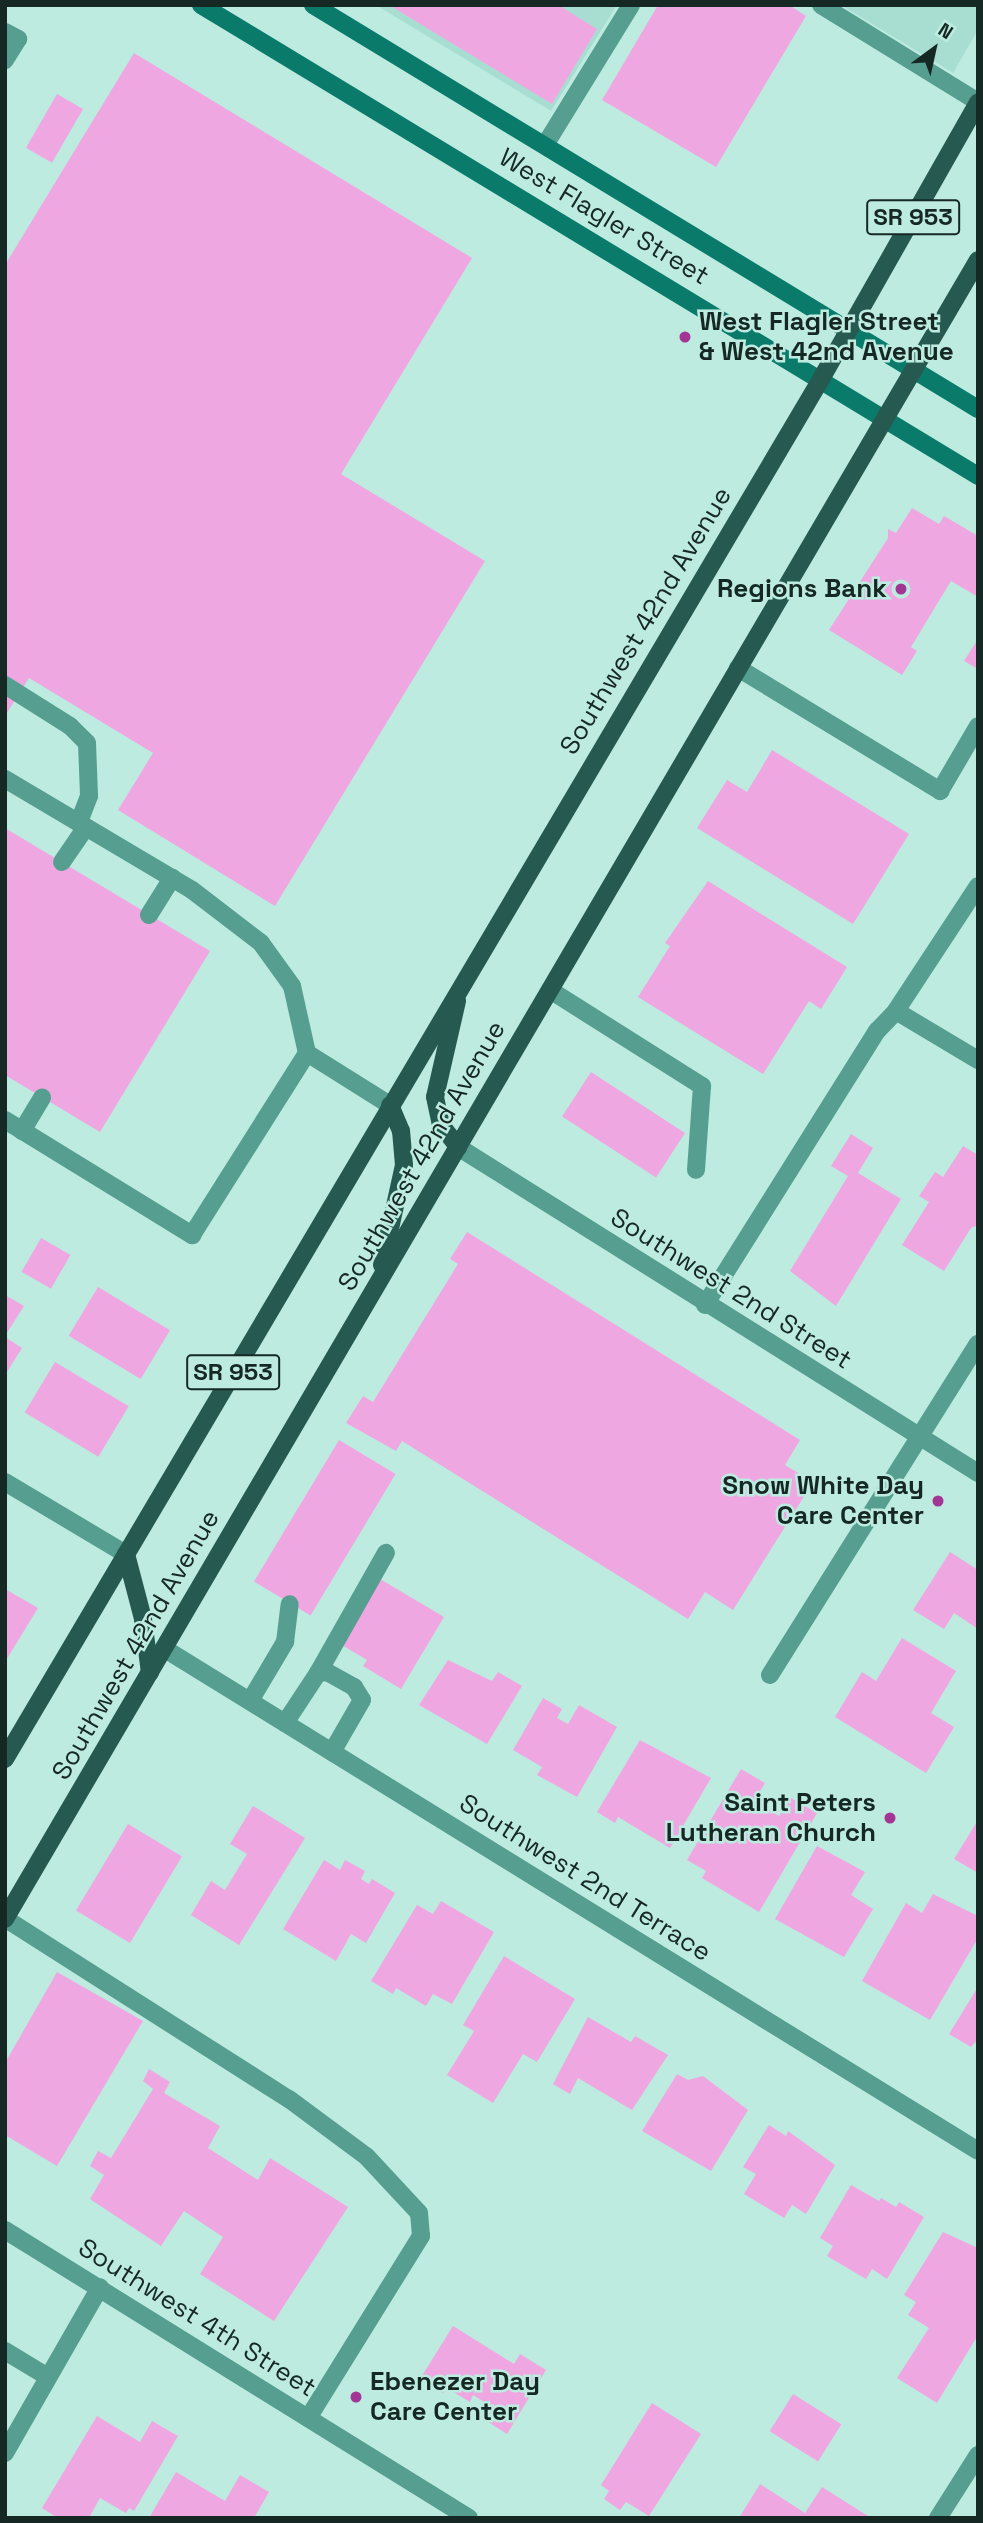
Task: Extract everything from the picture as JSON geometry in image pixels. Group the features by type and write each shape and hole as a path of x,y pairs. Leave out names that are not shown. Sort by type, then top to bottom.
{"main road":[{"name":"West Flagler Street","path":"201,5 978,476"},
{"name":"West Flagler Street","path":"313,5 978,409"},
{"name":"SR 953","path":"821,379 978,103"},
{"name":"SR 953","path":"884,418 975,270"},
{"name":"Southwest 42nd Avenue","path":"5,1759 460,984 821,379"},
{"name":"Southwest 42nd Avenue","path":"6,1919 884,418"},
{"path":"458,1147 441,1125 435,1097 460,984"},
{"path":"379,1283 404,1166 401,1131 390,1105"},
{"path":"126,1554 143,1619 150,1674"}],"street":[{"path":"545,145 631,5"},
{"path":"821,5 978,103"},
{"path":"5,32 18,39 5,60"},
{"path":"738,668 940,791 978,726"},
{"path":"5,685 71,726 87,743 89,796 83,824 62,862"},
{"path":"5,779 172,878 261,943 292,986 307,1053 192,1235 5,1120"},
{"path":"149,915 172,878"},
{"path":"705,1305 877,1031 897,1010 978,886"},
{"path":"550,990 702,1086 696,1170"},
{"path":"897,1010 978,1060"},
{"path":"307,1053 390,1105"},
{"path":"23,1131 43,1098"},
{"name":"Southwest 2nd Street","path":"458,1147 705,1305 978,1474"},
{"path":"770,1675 978,1344"},
{"path":"5,1482 126,1554"},
{"path":"285,1723 318,1672 386,1553"},
{"path":"250,1701 285,1642 290,1604"},
{"name":"Southwest 2nd Terrace","path":"165,1649 978,2151"},
{"path":"318,1672 327,1672 354,1687 362,1700 332,1752"},
{"path":"6,1919 289,2099 367,2157 419,2213 421,2236 308,2418"},
{"name":"Southwest 4th Street","path":"5,2230 469,2518"},
{"path":"5,2453 100,2287"},
{"path":"5,2351 48,2377"},
{"path":"939,2518 978,2455"}],"shaded area":[{"path":"376,5 617,5 551,111"},
{"path":"841,5 978,5 978,30 953,73"}],"building":[{"path":"389,5 558,5 597,29 552,104"},
{"path":"658,5 789,5 806,16 716,167 602,100"},
{"path":"134,53 472,258 341,474 485,561 275,906 118,810 153,753 29,678 5,716 5,265"},
{"path":"57,94 83,109 52,163 26,148"},
{"name":"Regions Bank","path":"912,508 939,524 944,516 978,536 978,597 951,581 911,647 917,651 902,675 829,630 888,538 888,529 896,533"},
{"path":"978,639 978,669 964,661"},
{"path":"772,750 909,834 853,924 697,828 727,780 747,792"},
{"path":"5,828 210,951 100,1132 5,1075"},
{"path":"708,881 847,967 821,1009 809,1001 763,1074 638,997 670,946 665,943"},
{"path":"591,1072 685,1133 656,1177 562,1116"},
{"path":"851,1134 873,1148 858,1173 901,1199 836,1306 790,1271 848,1176 831,1166"},
{"path":"963,1146 978,1155 978,1225 971,1228 944,1271 902,1245 929,1202 919,1196 935,1172 943,1177"},
{"path":"467,1232 800,1440 785,1465 813,1482 733,1610 705,1592 688,1619 402,1441 396,1451 346,1423 363,1396 373,1402 458,1264 450,1259"},
{"path":"41,1238 70,1255 51,1289 22,1272"},
{"path":"98,1287 170,1330 141,1379 69,1336"},
{"path":"5,1295 24,1306 5,1336"},
{"path":"5,1337 22,1348 7,1372 5,1371"},
{"path":"55,1362 129,1406 98,1457 25,1413"},
{"path":"339,1440 396,1474 311,1615 254,1581"},
{"path":"950,1552 978,1570 978,1629 954,1613 944,1629 913,1610"},
{"path":"380,1579 444,1617 401,1689 363,1666 367,1660 340,1644"},
{"path":"5,1589 38,1608 5,1662"},
{"path":"902,1638 956,1671 931,1713 954,1727 926,1773 835,1717 862,1672 876,1681"},
{"path":"448,1660 492,1681 498,1672 522,1686 487,1744 419,1705"},
{"path":"543,1698 562,1709 557,1718 568,1724 579,1705 617,1727 577,1797 537,1775 542,1767 513,1750"},
{"path":"640,1740 711,1778 670,1848 618,1817 615,1823 597,1812"},
{"path":"741,1769 765,1783 754,1801 779,1816 791,1798 817,1813 759,1912 702,1878 706,1871 687,1860"},
{"path":"253,1806 305,1838 239,1945 191,1915 211,1881 225,1890 247,1854 230,1844"},
{"path":"978,1820 978,1873 954,1859"},
{"path":"128,1824 182,1856 130,1943 76,1911"},
{"path":"817,1846 865,1872 851,1895 873,1909 844,1957 775,1919"},
{"path":"324,1860 340,1870 345,1860 365,1871 361,1879 369,1884 372,1879 395,1893 366,1943 351,1934 336,1961 283,1929"},
{"path":"933,1894 978,1916 978,1938 930,2020 862,1981 906,1903 922,1913"},
{"path":"441,1901 494,1932 452,2004 433,1994 426,2006 396,1988 393,1994 371,1981 417,1905 433,1914"},
{"path":"504,1956 575,1999 537,2062 523,2054 493,2103 447,2075 474,2031 463,2025"},
{"path":"57,1972 143,2021 57,2166 5,2135 5,2063"},
{"path":"978,1987 978,2039 971,2047 949,2034"},
{"path":"588,2017 631,2042 635,2036 668,2055 632,2110 578,2078 570,2094 553,2084"},
{"path":"149,2069 170,2082 164,2093 220,2126 208,2148 258,2180 270,2158 348,2207 274,2321 200,2274 223,2237 184,2211 161,2246 90,2199 104,2175 90,2166 98,2151 111,2158 153,2089 143,2081"},
{"path":"677,2074 688,2080 703,2076 748,2110 711,2171 642,2131"},
{"path":"769,2125 786,2136 788,2131 835,2165 806,2214 792,2205 784,2218 744,2194 756,2174 743,2167"},
{"path":"851,2185 879,2201 881,2198 896,2207 899,2202 924,2217 887,2279 872,2269 866,2279 827,2256 833,2246 820,2238"},
{"path":"943,2232 978,2248 978,2335 937,2403 897,2378 929,2328 908,2315 916,2302 904,2295"},
{"path":"453,2326 514,2364 520,2354 546,2370 507,2434 479,2416 486,2403 473,2395 470,2402 447,2388 443,2393 420,2379"},
{"path":"793,2394 841,2424 818,2462 770,2431"},
{"path":"652,2403 701,2434 649,2516 626,2502 620,2510 604,2499 609,2491 601,2485"},
{"path":"97,2416 140,2442 152,2421 178,2436 134,2511 129,2508 126,2513 100,2498 89,2518 58,2518 42,2508"},
{"path":"176,2472 225,2501 240,2475 269,2492 254,2518 149,2518"},
{"path":"760,2484 805,2513 822,2487 868,2516 739,2518"}],"place":[{"name":"West Flagler Street & West 42nd Avenue","path":"685,337"},
{"name":"Regions Bank","path":"901,589"},
{"name":"Snow White Day Care Center","path":"938,1501"},
{"name":"Saint Peters Lutheran Church","path":"890,1818"},
{"name":"Ebenezer Day Care Center","path":"356,2397"}]}
